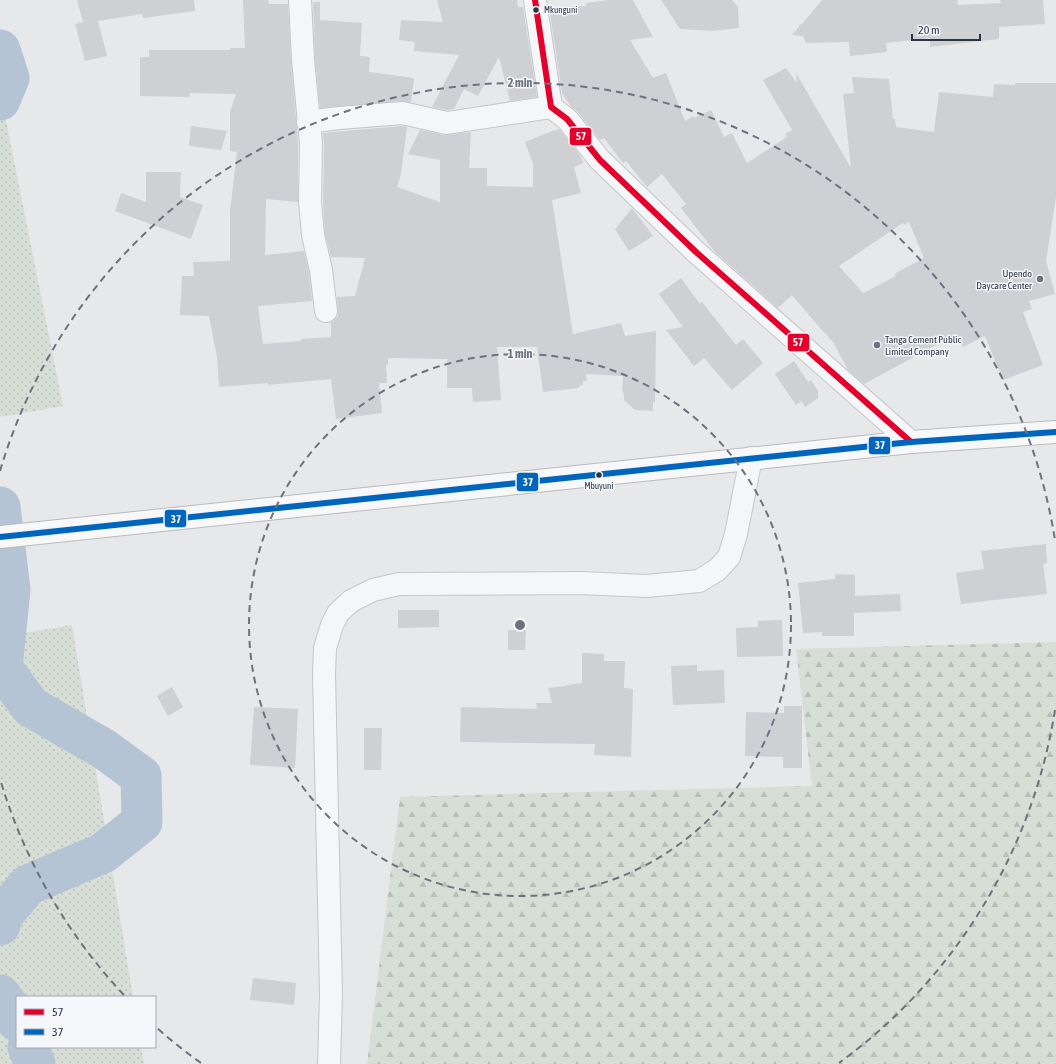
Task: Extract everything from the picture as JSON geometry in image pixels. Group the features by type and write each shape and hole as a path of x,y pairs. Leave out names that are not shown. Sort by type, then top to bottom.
{"highway":[{"path":"0,537 911,442 1056,432"}],"street":[{"path":"300,0 303,60 311,143 311,208 313,235 321,270 326,311"},
{"path":"535,0 551,107 567,119 600,160 696,252 911,442"},
{"path":"308,122 402,113 447,123 551,107"},
{"path":"329,1064 331,994 324,674 325,648 332,624 338,614 351,601 373,590 399,584 581,583 647,586 700,581 717,570 729,557 736,534 751,458"}],"green space":[{"path":"0,91 63,406 0,417"},
{"path":"72,625 133,996 16,996 16,1048 141,1048 144,1064 0,1064 0,637"},
{"path":"1056,642 1056,1064 367,1064 400,797 812,786 796,649"}],"building":[{"path":"77,0 194,0 195,11 143,18 142,14 98,21 107,56 85,61 75,24 83,22"},
{"path":"243,0 268,0 269,4 288,4 298,144 298,202 266,199 265,255 304,251 309,272 312,301 258,306 263,344 331,337 331,322 338,316 337,297 355,296 365,258 331,257 325,233 323,202 323,133 401,126 407,127 401,174 397,187 440,202 440,160 408,154 420,130 445,135 471,132 469,168 487,168 487,186 533,187 533,164 525,142 559,129 580,155 583,163 574,167 581,193 552,200 573,334 621,323 625,336 656,331 655,402 653,402 653,411 635,410 624,400 622,390 623,376 586,374 587,381 583,381 583,385 579,386 579,388 543,392 537,347 497,347 501,400 473,402 472,388 447,388 447,359 388,358 388,364 386,365 387,383 379,383 382,413 336,419 331,379 268,385 268,383 219,387 217,357 209,316 180,315 182,276 194,276 193,262 230,261 230,211 237,152 230,151 230,112 236,94 190,93 190,97 140,96 140,57 149,57 149,50 230,50 230,48 245,48"},
{"path":"437,0 517,0 518,7 523,7 537,97 510,101 499,57 478,96 464,89 454,109 447,110 432,107 459,55 414,51 415,42 399,40 401,20 443,22"},
{"path":"610,0 633,0 653,37 630,40 653,78 666,73 685,121 693,116 694,118 711,110 724,137 732,133 747,163 787,137 785,134 792,130 763,80 786,68 797,83 796,73 851,168 843,94 854,93 852,77 889,79 893,119 895,119 896,127 934,132 939,92 993,97 994,84 1015,85 1015,83 1056,83 1056,197 1046,261 1055,294 1029,301 1032,309 1023,312 1043,365 1003,380 985,336 963,347 957,335 913,356 914,357 864,384 848,370 833,342 792,295 778,308 715,252 681,208 686,204 662,174 647,187 626,161 623,163 604,138 600,140 577,111 571,107 562,93 549,7 586,6 586,3","holes":["909,222 924,258 894,274 896,276 863,293 839,266 903,223 904,225"]},
{"path":"661,0 732,0 738,7 739,28 712,31 680,29"},
{"path":"822,0 957,0 958,5 1001,3 1000,0 1043,0 1045,24 999,27 999,39 930,47 930,38 886,43 887,52 850,56 849,42 806,43 803,36 792,35"},
{"path":"313,2 320,2 320,20 362,23 360,56 370,57 369,72 414,78 411,102 401,101 320,108 315,59"},
{"path":"191,126 227,131 221,150 189,146"},
{"path":"146,172 181,172 180,197 203,205 191,239 115,211 121,193 146,202"},
{"path":"632,208 653,236 629,251 615,229"},
{"path":"681,278 700,304 702,302 736,345 743,339 763,363 732,390 704,358 694,366 666,330 683,327 659,294"},
{"path":"794,361 808,382 811,380 818,391 818,398 805,407 802,401 796,405 775,374"},
{"path":"1046,544 1047,563 1043,564 1047,594 961,604 956,573 984,569 981,551"},
{"path":"835,574 855,575 855,596 900,594 901,611 854,613 854,636 822,636 822,632 803,633 798,583 835,579"},
{"path":"398,610 439,610 439,627 398,628"},
{"path":"782,620 783,656 737,657 736,628 758,627 758,621"},
{"path":"508,630 526,630 525,650 508,650"},
{"path":"582,653 604,654 604,661 625,661 624,688 633,689 631,757 594,755 595,744 460,742 461,707 537,709 536,703 552,703 548,688 582,683"},
{"path":"697,665 697,671 724,670 725,703 673,705 671,666"},
{"path":"172,687 183,707 168,716 157,696"},
{"path":"784,706 802,706 802,768 783,768 783,757 745,756 746,712 784,713"},
{"path":"254,707 298,709 295,768 250,765"},
{"path":"364,728 382,728 381,770 364,770"},
{"path":"253,978 296,983 294,1005 250,1000"}],"waterway":[{"path":"0,50 9,78 0,100"},
{"path":"0,507 10,590 2,668 31,707 104,749 141,776 142,822 103,853 28,885 1,917 0,925"},
{"path":"0,995 16,1018"},
{"path":"28,1048 35,1064"}],"transit line":[{"name":"57","path":"535,0 551,107 567,119 600,160 696,252 911,442"},
{"name":"37","path":"0,537 911,442 1056,432"}],"place":[{"name":"Mkunguni","path":"536,10"},
{"name":"Upendo Daycare Center","path":"1040,279"},
{"name":"Tanga Cement Public Limited Company","path":"877,345"},
{"name":"Mbuyuni","path":"599,475"}]}
